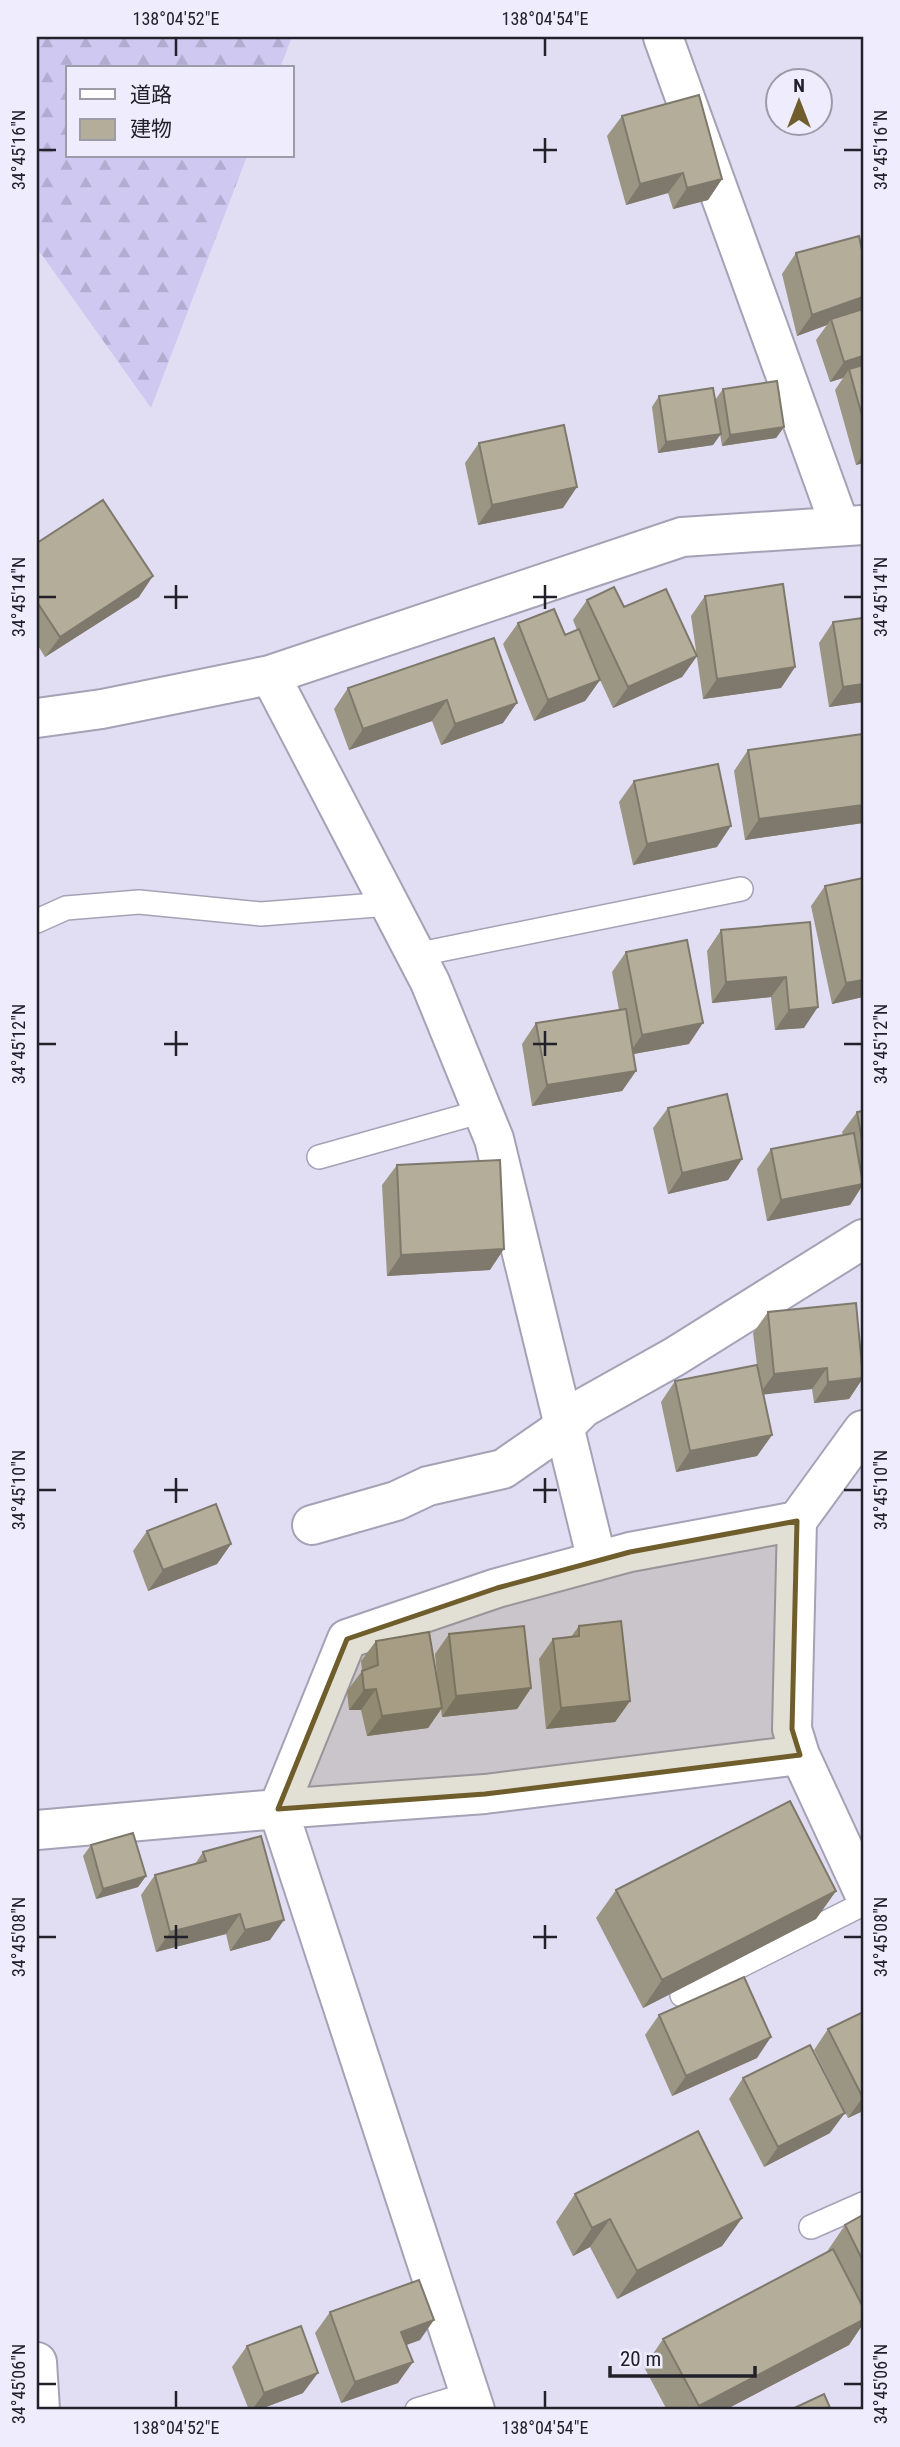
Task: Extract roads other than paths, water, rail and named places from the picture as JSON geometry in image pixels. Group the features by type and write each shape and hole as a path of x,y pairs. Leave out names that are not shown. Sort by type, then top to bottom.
{"street":[{"path":"37,718 102,709 270,675 682,537 852,526 663,37"},
{"path":"270,675 429,982 494,1139 597,1561"},
{"path":"312,1525 396,1501 428,1486 503,1469 565,1426 583,1408 674,1357 863,1239"},
{"path":"863,1430 797,1521 792,1729 800,1755 863,1891"},
{"path":"472,2402 278,1809 347,1639 496,1588 630,1552 797,1521"},
{"path":"37,1830 485,1794 800,1755"},
{"path":"37,2361 40,2410"}],"lane":[{"path":"415,955 741,889"},
{"path":"37,921 66,908 139,902 261,914 389,904"},
{"path":"319,1157 483,1111"},
{"path":"682,1995 863,1903"},
{"path":"811,2227 863,2204"},
{"path":"417,2410 472,2402"}]}
